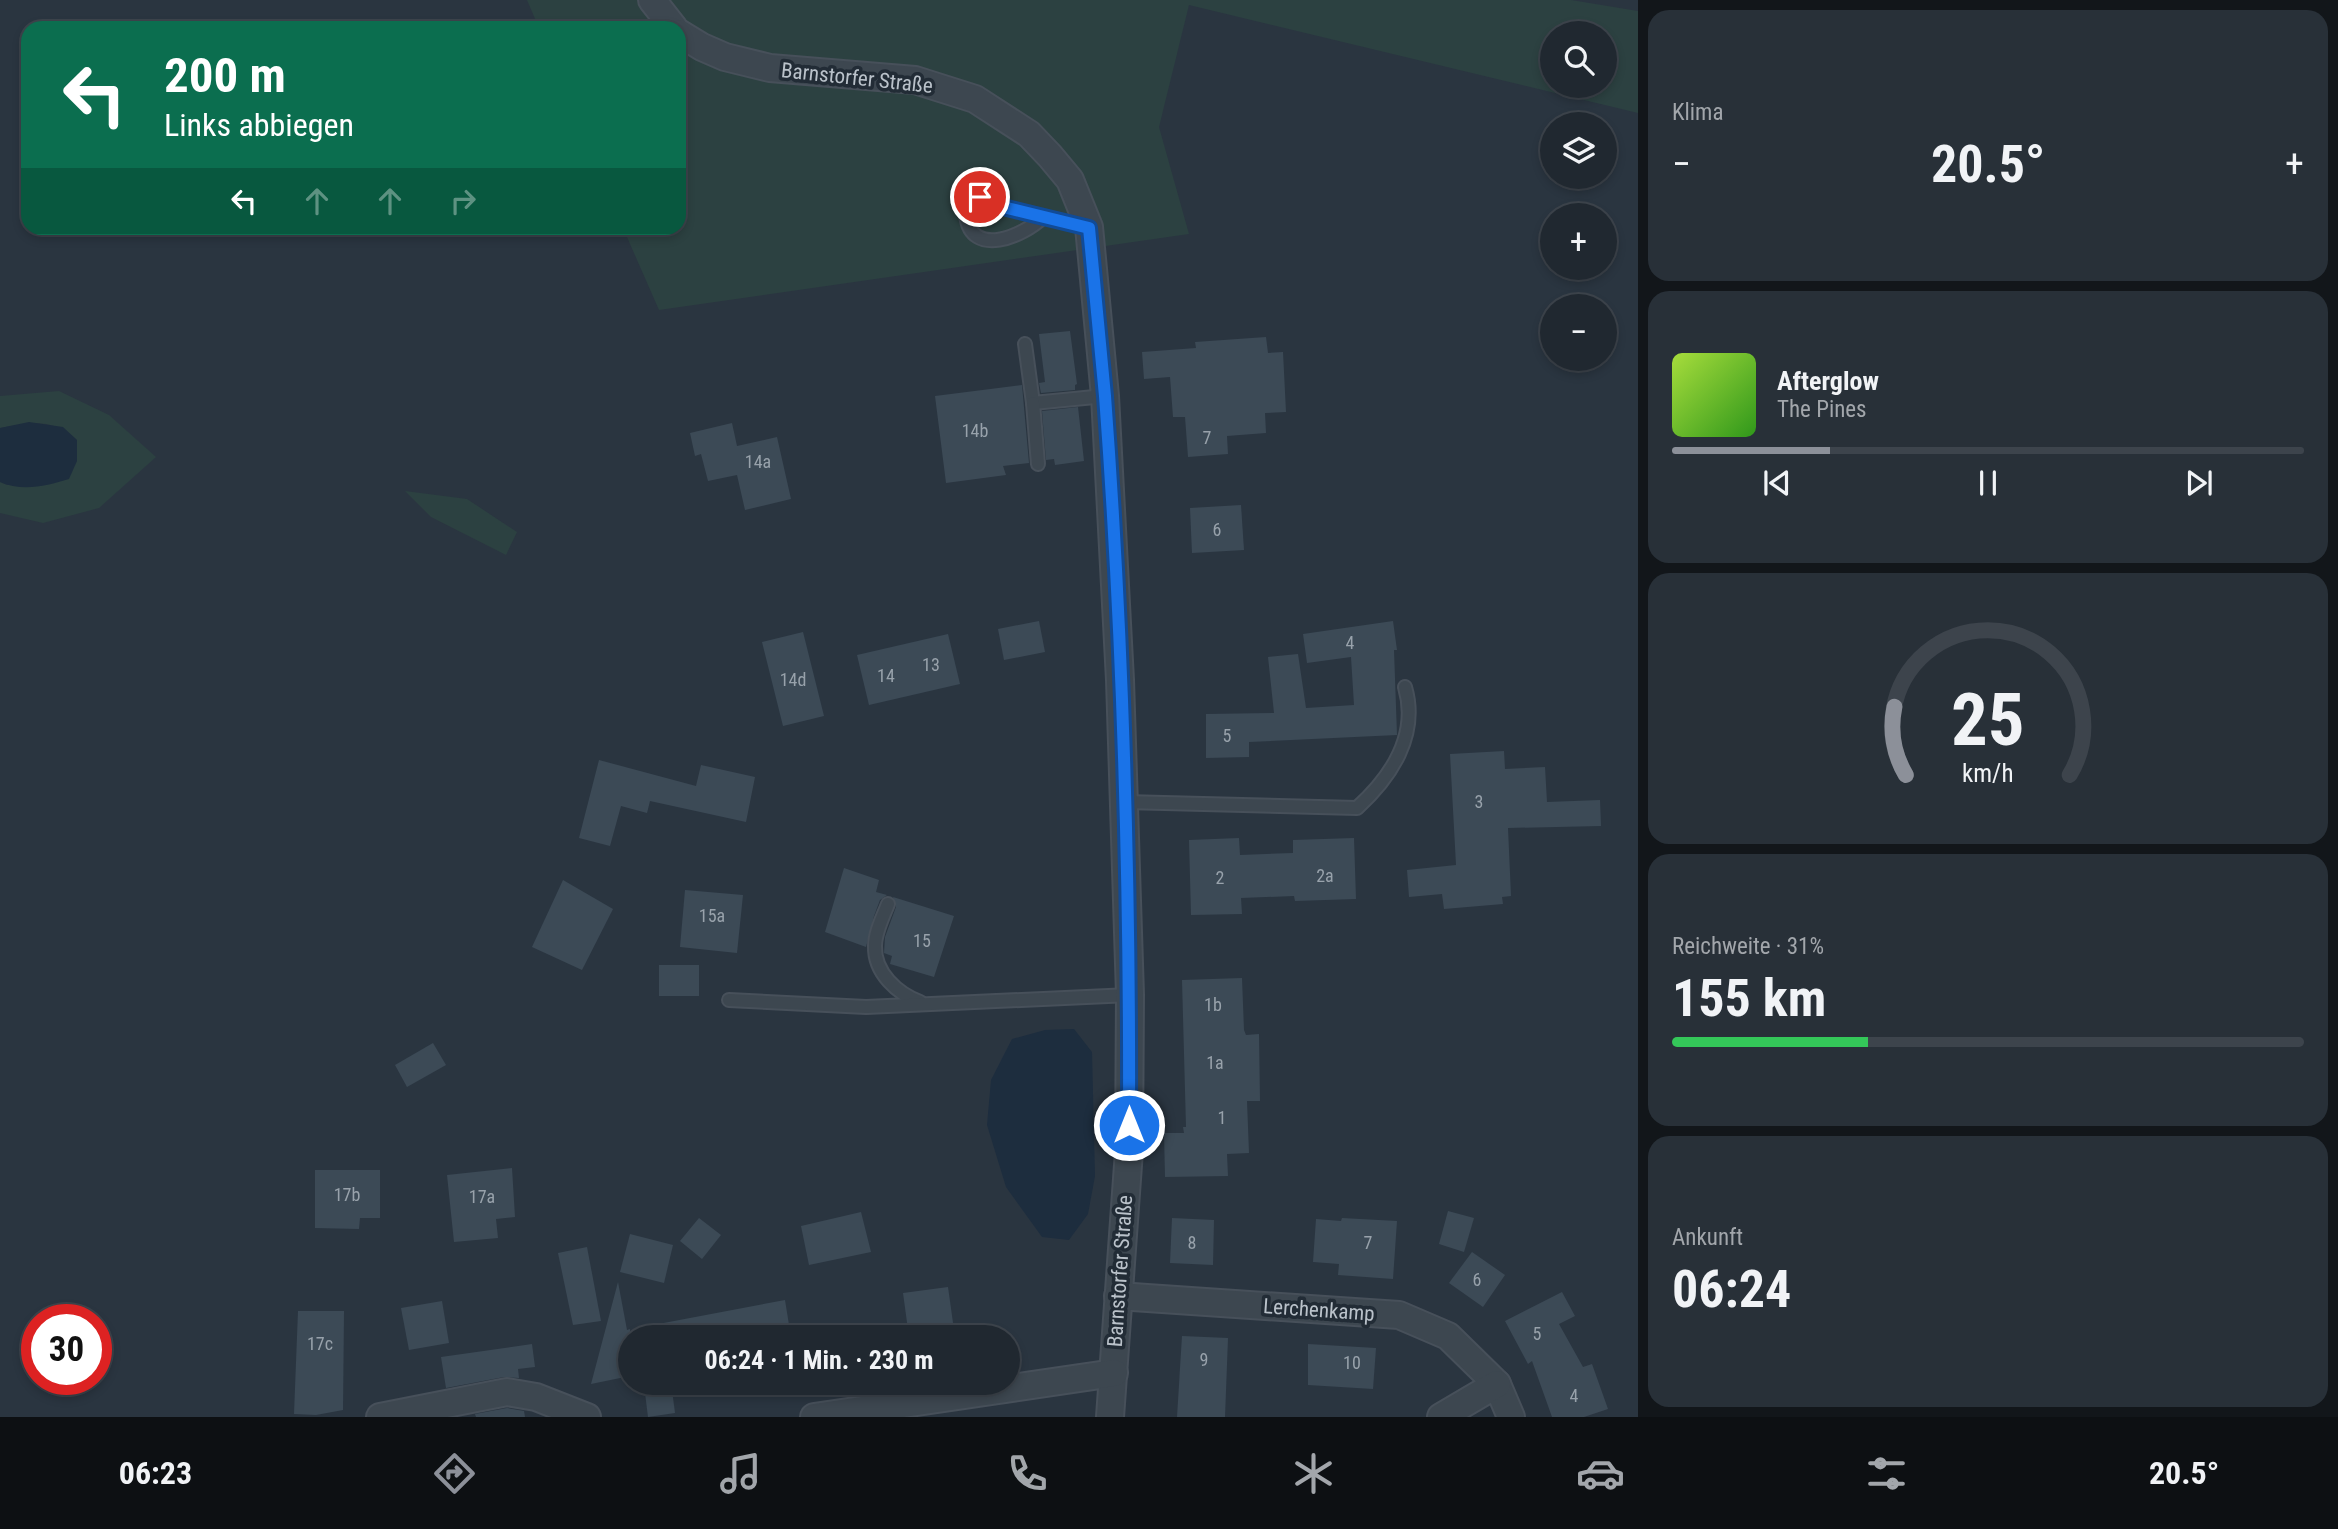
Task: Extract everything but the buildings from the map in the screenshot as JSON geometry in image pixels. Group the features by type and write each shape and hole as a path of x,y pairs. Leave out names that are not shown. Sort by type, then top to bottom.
{"street":[{"path":"652,0 668,21"},
{"name":"Barnstorfer Straße","path":"686,37 725,57 770,68 915,80 975,99 1029,134 1050,156 1070,180 1089,228 1105,396 1125,802 1130,995 1129,1151 1110,1417"},
{"name":"Lerchenkamp","path":"1118,1296 1399,1315 1448,1336 1497,1384 1511,1417"},
{"name":"Barnstorfer Straße","path":"814,1417 1114,1373"},
{"path":"1441,1417 1497,1384"},
{"path":"380,1417 506,1392 536,1397 587,1417"}],"lane":[{"path":"1043,217 1024,232 994,241 976,235 970,229 966,215 980,197 1007,208 1089,228"},
{"path":"1025,344 1038,464"},
{"path":"1032,403 1105,396"},
{"path":"1125,802 1357,808 1378,789 1401,749 1409,723 1410,704 1405,687"},
{"path":"888,904 877,934 877,959 883,972 899,992 927,1004"},
{"path":"729,1000 866,1007 1130,995"}],"green space":[{"path":"527,0 1571,0 1638,11 1638,113 1576,98 1617,98 1617,21 1540,21 1540,89 1189,5 1159,127 1189,234 659,310 626,235 686,235 686,21 536,21"},
{"path":"59,391 109,415 156,457 99,508 43,523 0,513 0,482 7,485 77,461 77,440 50,425 22,424 0,428 0,396"},
{"path":"405,491 467,499 517,532 506,555 431,517"}],"water":[{"path":"29,422 63,427 77,440 77,461 69,479 43,486 26,487 0,482 0,428"},
{"path":"1074,1029 1092,1052 1095,1176 1088,1214 1069,1240 1042,1237 1006,1187 987,1125 991,1080 1012,1039 1045,1030"}],"route":[{"path":"980,197 1007,208 1089,228 1105,396 1120,680 1130,995 1129,1125"}]}
